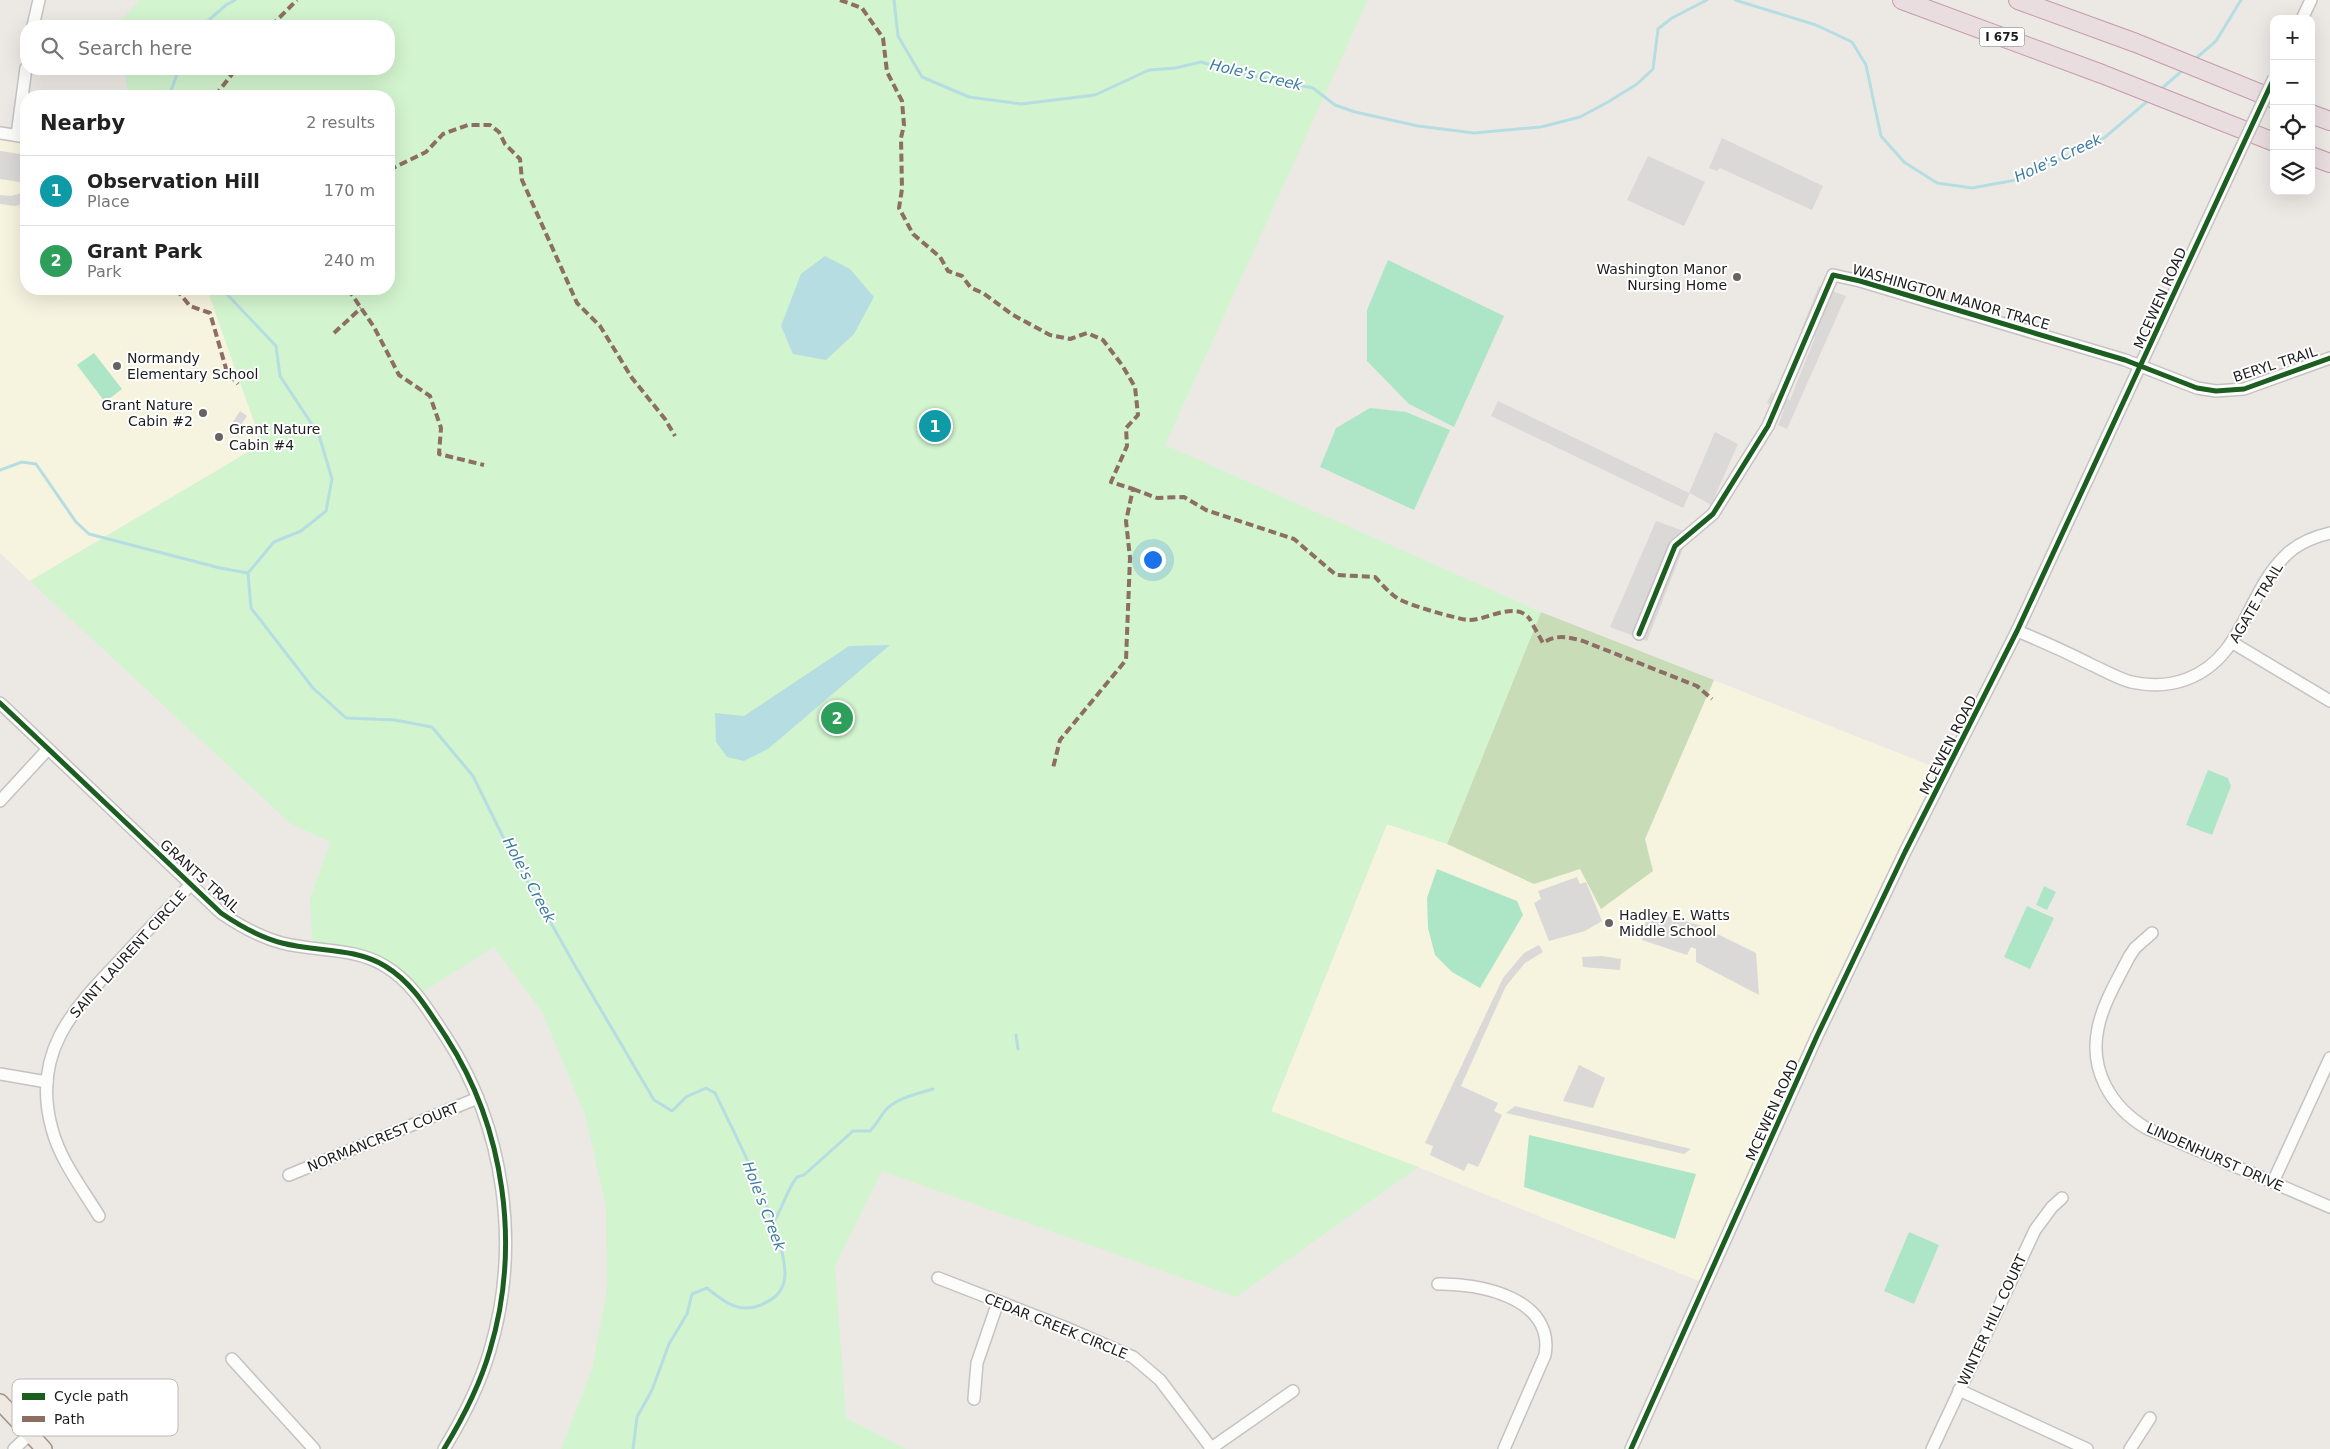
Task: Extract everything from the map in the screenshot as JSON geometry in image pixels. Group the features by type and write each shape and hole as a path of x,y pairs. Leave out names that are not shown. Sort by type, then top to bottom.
{"highway":[{"name":"I 675","path":"1902,0 2193,108 2270,140"},
{"path":"2018,0 2136,43 2270,97"},
{"path":"2315,115 2330,121"},
{"path":"2315,158 2330,164"}],"main road":[{"path":"0,1402 12,1415"},
{"path":"32,1436 44,1449"}],"street":[{"path":"34,20 39,0"},
{"path":"2304,15 2310,0"},
{"path":"24,90 25,75"},
{"name":"MCEWEN ROAD","path":"1631,1449 1818,1036 1905,852 2017,631 2270,87"},
{"path":"0,133 20,136"},
{"name":"WASHINGTON MANOR TRACE","path":"1639,634 1674,546 1713,514 1768,426 1833,275 1860,281 2141,366"},
{"name":"BERYL TRAIL","path":"2141,366 2197,388 2230,391 2244,389 2330,358"},
{"name":"AGATE TRAIL","path":"2017,631 2117,677 2144,684 2163,685 2191,677 2215,663 2233,643 2261,590 2284,557 2305,541 2330,533"},
{"path":"2233,643 2330,701"},
{"name":"GRANTS TRAIL","path":"0,703 221,913 252,932 284,943 352,953 376,961 396,973 410,985 452,1046 478,1098 493,1144 503,1194 505,1216 504,1281 490,1349 479,1382 461,1420 444,1449"},
{"path":"0,801 48,749"},
{"name":"SAINT LAURENT CIRCLE","path":"99,1216 58,1146 48,1112 46,1082 51,1057 58,1039 74,1010 190,885"},
{"name":"LINDENHURST DRIVE","path":"2152,933 2135,948 2129,957 2098,1027 2097,1059 2102,1079 2108,1092 2124,1113 2146,1128 2330,1208"},
{"path":"2273,1182 2330,1058"},
{"path":"0,1074 46,1082"},
{"name":"NORMANCREST COURT","path":"288,1175 478,1098"},
{"name":"WINTER HILL COURT","path":"1932,1449 2035,1230 2047,1213 2062,1198"},
{"name":"CEDAR CREEK CIRCLE","path":"938,1278 1133,1357 1160,1380 1211,1449"},
{"path":"1438,1284 1462,1283 1483,1288 1525,1306 1544,1328 1546,1337 1545,1355 1504,1449"},
{"path":"974,1400 977,1363 998,1302"},
{"path":"232,1359 314,1449"},
{"path":"1959,1390 2087,1449"},
{"path":"1211,1449 1293,1391"},
{"path":"2130,1449 2150,1418"},
{"path":"14,1449 28,1436"}],"shaded area":[{"name":"Normandy Elementary School","path":"0,133 20,136 20,295 209,295 262,444 30,581 0,553"},
{"path":"1722,138 1823,186 1812,210 1720,168 1717,171 1709,168"},
{"path":"0,151 20,154 20,182 0,179"},
{"path":"1648,156 1705,182 1684,226 1627,200"},
{"path":"20,194 20,205 15,206 0,204 0,195 11,196"},
{"path":"1819,286 1846,296 1787,429 1778,425 1784,410 1767,403 1772,392 1790,400 1815,337 1801,330"},
{"path":"1498,401 1689,493 1715,432 1738,444 1711,505 1690,493 1683,508 1491,416"},
{"path":"240,411 247,416 238,429 231,425"},
{"path":"1656,521 1689,533 1647,641 1610,627"},
{"name":"Hadley E. Watts Middle School","path":"1541,612 1947,772 1706,1284 1418,1167 1271,1112 1387,824 1447,843"},
{"path":"1577,877 1580,884 1586,882 1602,921 1585,931 1549,941 1534,903 1541,899 1538,891"},
{"path":"1648,911 1699,925 1756,953 1759,995 1696,962 1696,949 1691,947 1687,955 1642,940"},
{"path":"1539,945 1543,952 1525,963 1506,986 1461,1086 1498,1103 1494,1111 1502,1115 1478,1167 1468,1163 1464,1171 1430,1155 1433,1146 1425,1143 1503,978 1524,953"},
{"path":"1602,956 1621,959 1620,970 1583,967 1582,957"},
{"path":"1579,1065 1605,1078 1593,1108 1563,1101"},
{"path":"1515,1106 1691,1149 1684,1154 1506,1113"}],"green space":[{"path":"140,0 1368,0 1165,445 1541,612 1447,844 1387,824 1271,1111 1418,1167 1236,1297 882,1171 835,1266 846,1418 906,1449 561,1449 592,1369 607,1289 606,1207 585,1115 542,1012 494,947 418,995 383,964 313,948 310,899 330,842 291,824 30,581 262,444 209,295 395,295 395,90 127,90 126,75 395,75 395,20 122,20"},
{"path":"1388,260 1504,316 1454,427 1409,404 1367,361 1367,310"},
{"path":"94,353 122,389 105,402 77,365"},
{"path":"1370,408 1406,412 1450,430 1414,510 1320,467 1336,428"},
{"path":"1541,612 1714,680 1645,839 1653,871 1601,909 1580,869 1534,884 1447,844"},
{"path":"2208,770 2228,778 2231,786 2212,835 2186,825"},
{"path":"1437,869 1517,901 1523,915 1480,988 1452,972 1435,955 1428,928 1427,898"},
{"path":"2044,886 2056,892 2047,910 2036,905"},
{"path":"2027,906 2054,918 2030,969 2004,957"},
{"path":"1529,1135 1696,1174 1675,1239 1524,1187"},
{"path":"1909,1232 1939,1245 1914,1304 1884,1291"}],"water":[{"path":"825,256 850,269 874,297 854,334 826,360 793,354 781,326 801,274"},
{"path":"890,645 768,749 744,761 727,757 716,742 715,713 744,716 849,646"}],"waterway":[{"name":"Hole's Creek","path":"209,20 235,0"},
{"name":"Hole's Creek","path":"894,0 898,36 922,77 969,97 1021,104 1095,95 1149,70 1175,68 1201,62 1239,73 1313,88 1335,105 1355,112 1418,126 1474,133 1541,127 1580,117 1608,102 1637,84 1653,69 1658,29 1672,18 1707,0"},
{"name":"Hole's Creek","path":"1735,0 1816,25 1852,42 1866,65 1881,136 1904,162 1937,183 1972,188 2016,180 2104,138 2150,99"},
{"name":"Hole's Creek","path":"2194,60 2216,41 2241,0"},
{"name":"Hole's Creek","path":"2160,90 2184,69"},
{"name":"Hole's Creek","path":"171,90 177,75"},
{"name":"Hole's Creek","path":"228,295 276,346 280,376 319,435 332,479 326,511 301,531 274,542 248,573 251,608 313,688 346,718 395,720 432,727 473,776 506,843 654,1100 672,1111 686,1097 706,1088 715,1093 747,1160 772,1219 781,1247 785,1269 781,1289 777,1295 761,1305 746,1308 726,1302 707,1288 692,1294 687,1314 669,1344 652,1390 637,1417 633,1449"},
{"path":"0,470 22,462 36,464 76,522 89,534 220,568 248,573"},
{"path":"1016,1035 1018,1049"},
{"path":"773,1223 797,1177 804,1175 853,1131 870,1131 884,1112 894,1103 933,1089"}],"marked path":[{"path":"277,20 297,0"},
{"path":"840,0 862,8 883,38 887,72 902,101 904,125 901,138 902,189 899,208 913,234 940,257 948,271 962,276 971,288 983,293 1013,315 1050,335 1070,339 1087,333 1103,340 1122,365 1135,387 1138,415 1126,428 1127,446 1111,482 1133,489 1126,521 1130,558 1126,660 1060,740 1053,768"},
{"path":"220,90 231,75"},
{"path":"395,167 426,152 443,134 468,125 490,125 499,132 505,144 520,159 522,180 577,303 600,326 632,378 665,419 675,436"},
{"path":"181,295 190,306 210,313 227,372 238,384"},
{"path":"352,295 374,327 399,375 430,396 441,428 439,454 484,465"},
{"path":"334,333 361,308"},
{"path":"1133,489 1157,498 1184,497 1206,510 1294,539 1336,575 1375,577 1397,598 1420,608 1467,620 1509,611 1518,611 1525,614 1531,621"},
{"path":"1533,625 1543,643 1557,637 1583,641 1697,686 1712,699"}],"cycle path":[{"path":"1631,1449 1817,1036 1905,852 2017,631 2270,87"},
{"path":"1639,634 1675,546 1713,514 1768,426 1833,275 1860,281 2125,360 2197,388 2216,391 2244,389 2330,358"},
{"path":"0,703 221,913 250,931 274,941 295,946 348,953 373,960 385,966 404,980 412,989 446,1037 466,1072 482,1110 494,1149 502,1189 505,1229 504,1270 499,1310 490,1350 470,1401 444,1449"}],"place":[{"name":"Washington Manor Nursing Home","path":"1737,277"},
{"name":"Normandy Elementary School","path":"117,366"},
{"name":"Grant Nature Cabin #2","path":"203,413"},
{"name":"Observation Hill","path":"935,426"},
{"name":"Grant Nature Cabin #4","path":"219,437"},
{"name":"Grant Park","path":"837,718"},
{"name":"Hadley E. Watts Middle School","path":"1609,923"}]}
